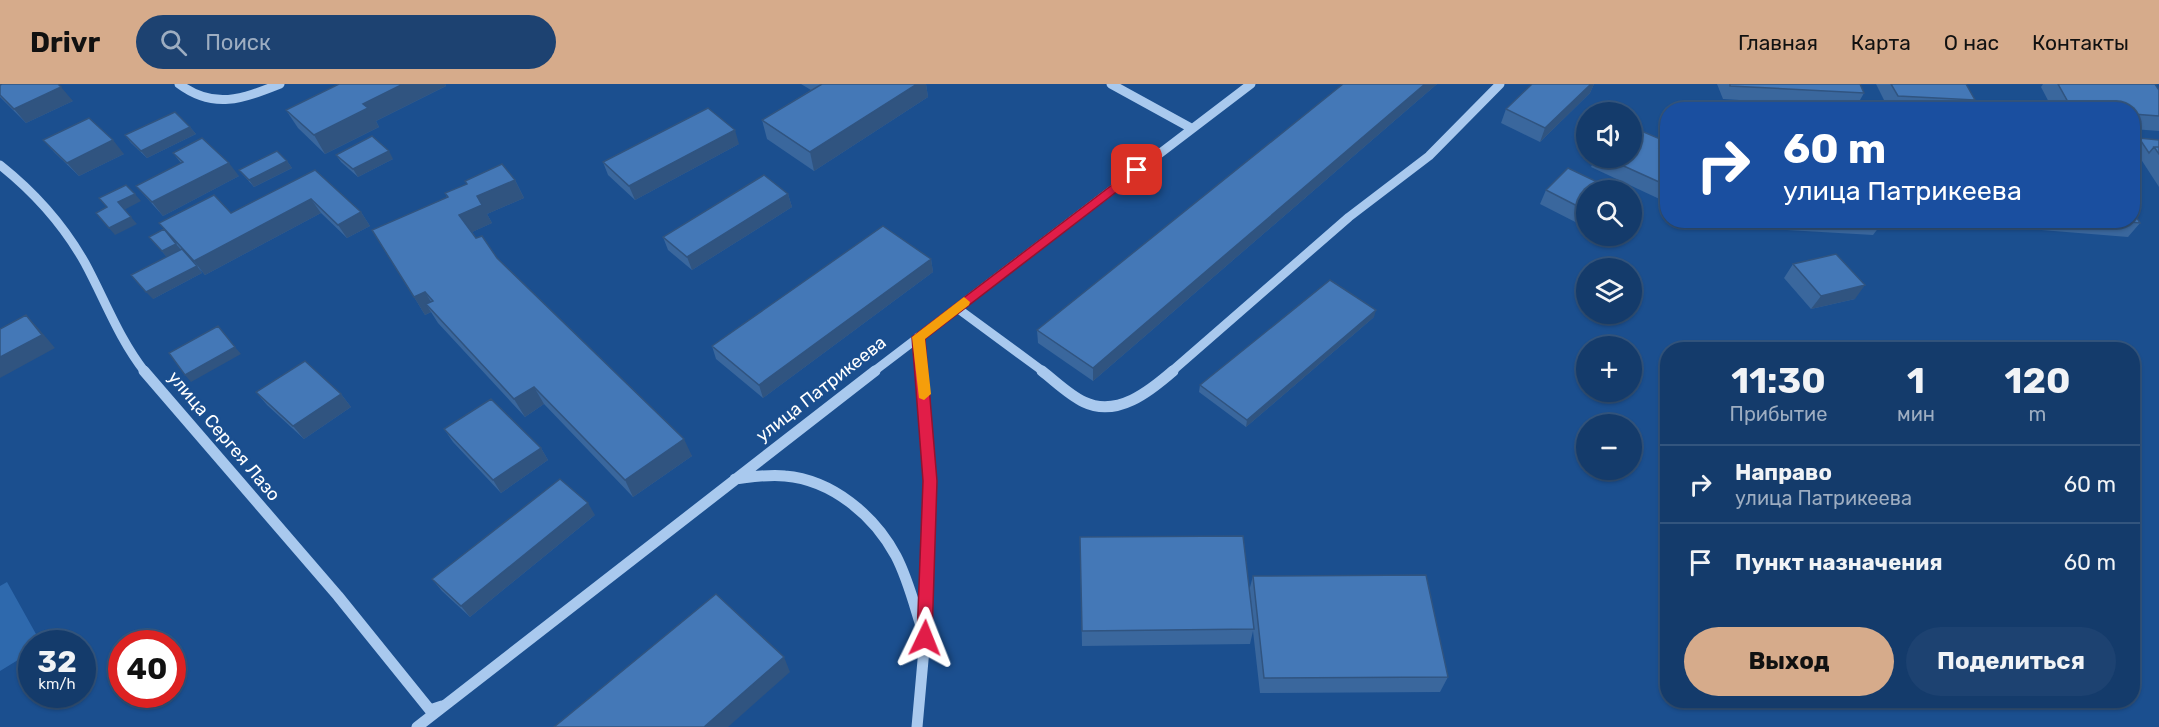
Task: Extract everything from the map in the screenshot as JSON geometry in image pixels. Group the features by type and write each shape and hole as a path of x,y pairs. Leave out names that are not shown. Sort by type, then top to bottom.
{"street":[{"path":"179,84 201,98 222,100 280,84"},
{"path":"1111,84 1191,128"},
{"name":"улица Патрикеева","path":"417,727 918,337 1251,84"},
{"path":"957,308 1084,402 1103,407 1124,404 1146,394 1349,217 1429,156 1500,84"},
{"name":"улица Сергея Лазо","path":"0,165 44,205 71,241 93,277 117,333 199,437 308,561 430,710 444,706"},
{"path":"917,727 925,638 930,481 918,337"},
{"path":"735,479 770,474 797,477 822,485 851,504 873,525 894,553 903,572 925,638"}],"shaded area":[{"path":"7,582 34,630 18,630 18,660 0,671 0,586"}],"building":[{"path":"2,84 58,84 61,87 14,109 0,95"},
{"path":"339,84 403,84 363,104 368,108 314,135 286,110"},
{"path":"822,84 917,84 810,152 762,120"},
{"path":"1343,84 1425,84 1093,368 1037,330"},
{"path":"1532,84 1591,84 1545,128 1506,109"},
{"path":"1730,84 1860,84 1864,93 1730,86"},
{"path":"1891,84 1966,84 1975,100 1898,96"},
{"path":"2058,84 2155,84 2159,90 2159,116 2140,115 2140,102 2068,102"},
{"path":"708,108 735,130 629,186 603,162"},
{"path":"175,112 190,127 141,151 125,135"},
{"path":"89,118 113,140 67,163 43,140"},
{"path":"1642,131 1660,139 1660,182 1628,168 1642,168"},
{"path":"372,136 389,151 353,169 336,155"},
{"path":"202,138 229,163 152,202 136,186 183,162 173,153"},
{"path":"2140,138 2159,140 2159,147 2154,147 2149,153"},
{"path":"277,151 287,161 249,180 239,170"},
{"path":"502,164 515,180 477,196 482,205 459,215 476,238 482,236 497,258 684,439 625,480 534,387 514,399 426,304 433,301 425,292 414,297 372,230 448,197 445,193 467,184 465,181"},
{"path":"1568,168 1593,180 1576,180 1576,205 1546,190"},
{"path":"315,170 361,212 338,225 311,199 194,261 159,223 214,195 231,213"},
{"path":"764,175 788,194 687,257 663,237"},
{"path":"126,185 135,194 118,202 131,217 109,228 96,213 107,207 99,198"},
{"path":"883,226 931,259 759,385 712,346"},
{"path":"164,229 176,244 162,251 149,237"},
{"path":"182,249 197,266 146,292 131,275"},
{"path":"1836,254 1865,285 1821,296 1793,264"},
{"path":"1330,280 1376,310 1247,420 1200,385"},
{"path":"26,315 42,335 0,357 0,329"},
{"path":"218,326 235,347 185,375 169,353"},
{"path":"305,361 341,394 293,426 256,392"},
{"path":"491,399 541,448 493,480 444,429"},
{"path":"560,479 588,503 461,606 432,579"},
{"path":"1243,536 1254,629 1082,631 1080,537"},
{"path":"1426,575 1448,677 1264,678 1253,576"},
{"path":"716,594 784,657 704,727 554,727"}],"slow traffic":[{"path":"924,394 918,337 964,302"}],"route":[{"path":"925,638 930,481 918,337 1137,170"}]}
